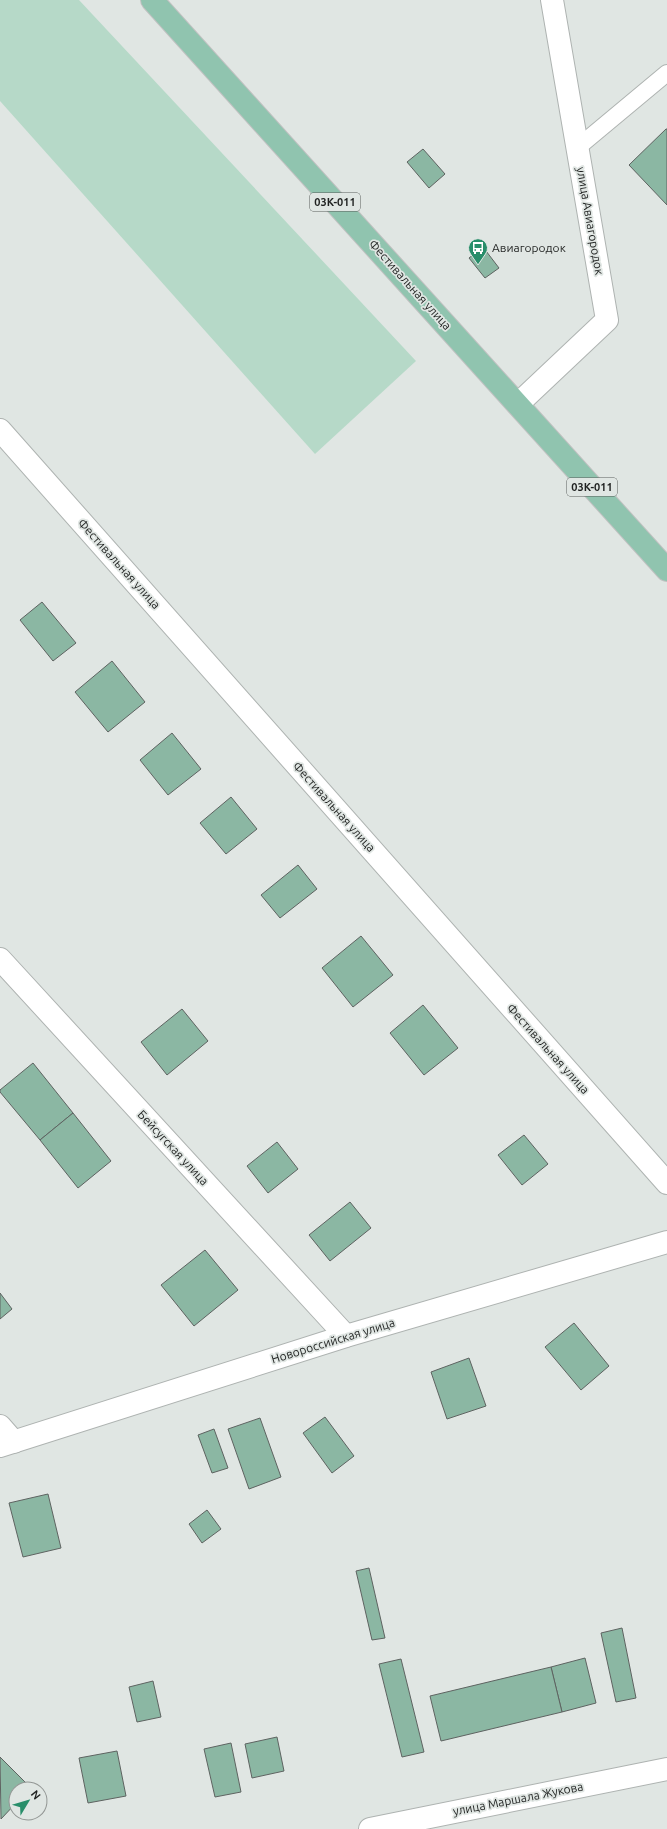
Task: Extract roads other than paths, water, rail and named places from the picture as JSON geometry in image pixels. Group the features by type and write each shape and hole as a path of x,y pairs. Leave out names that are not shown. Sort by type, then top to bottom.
{"main road":[{"name":"Фестивальная улица","path":"152,0 667,570"}],"street":[{"name":"улица Авиагородок","path":"518,404 607,320 552,0"},
{"name":"Фестивальная улица","path":"0,430 667,1184"},
{"name":"Бейсугская улица","path":"0,959 346,1336"},
{"name":"Новороссийская улица","path":"5,1438 667,1242"},
{"name":"улица Маршала Жукова","path":"370,1829 667,1769"}],"lane":[{"path":"577,148 667,73"}],"place":[{"name":"Авиагородок","path":"478,265"}]}
